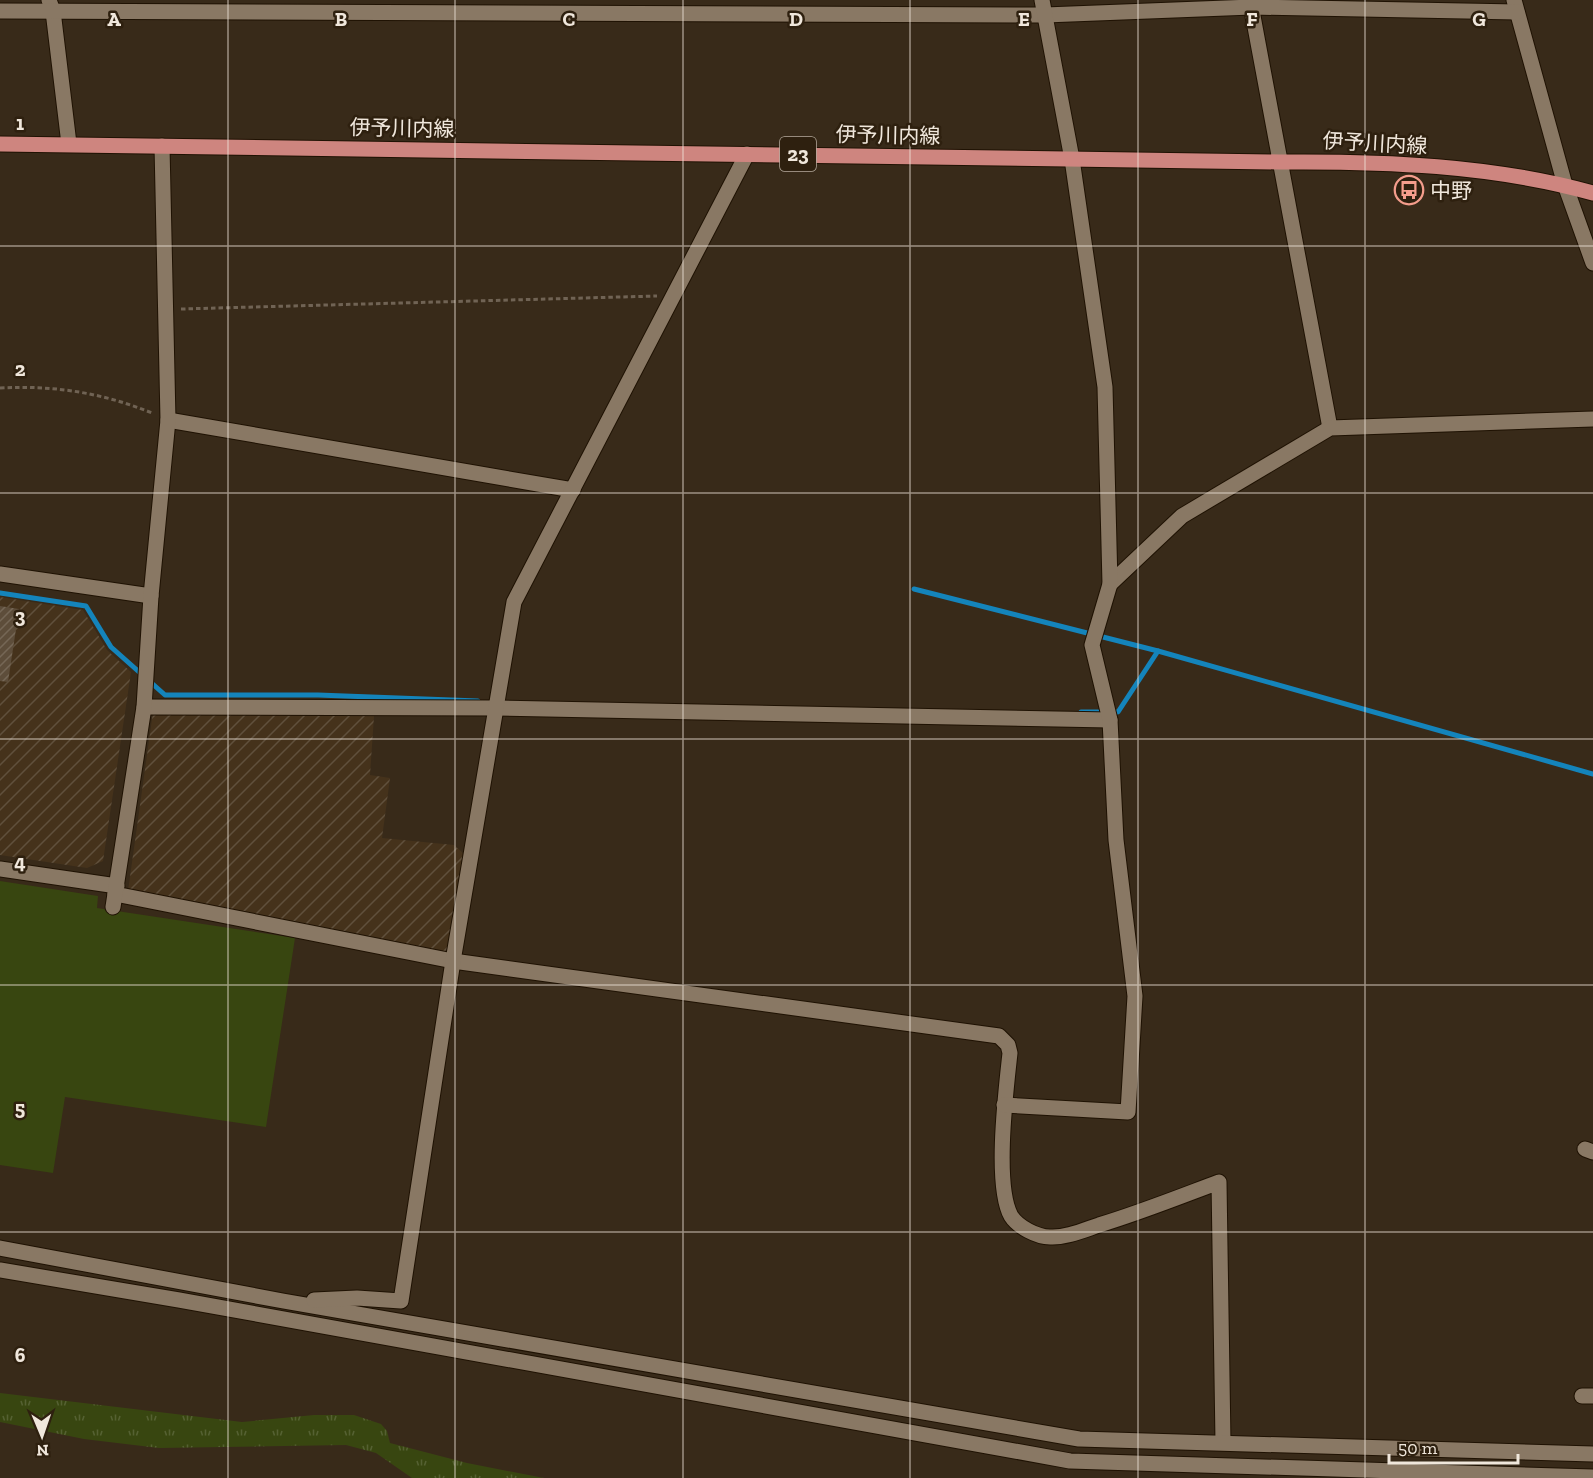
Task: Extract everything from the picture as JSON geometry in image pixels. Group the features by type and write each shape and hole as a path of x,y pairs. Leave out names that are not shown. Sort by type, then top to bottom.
{"main road":[{"name":"伊予川内線","path":"0,144 1279,162 1348,161 1466,169 1565,185 1593,193"}],"street":[{"path":"1251,4 1330,428"},
{"path":"0,11 51,5 1044,8 1251,4 1516,6 1565,185 1593,263"},
{"path":"51,5 69,144"},
{"path":"1004,1105 1128,1112 1135,996 1116,840 1110,720 1092,645 1110,584 1105,387 1072,159 1044,8"},
{"path":"115,896 144,706 151,596 168,420 162,146"},
{"path":"179,1300 283,1301 357,1298 401,1301 453,961 514,602 747,154"},
{"path":"1110,584 1182,516 1330,428 1593,419"},
{"path":"168,420 573,490"},
{"path":"0,574 151,596"},
{"path":"144,706 497,708 1110,720"},
{"path":"0,869 115,896 453,961 999,1036 1008,1045 1010,1053 1004,1105 1005,1195 1012,1217 1036,1235 1052,1237 1078,1232 1129,1216 1219,1182 1223,1442"},
{"path":"0,1248 283,1301 1079,1439 1593,1454"},
{"path":"0,1270 179,1300 1070,1461 1593,1477"}],"path":[{"path":"165,310 674,296"},
{"path":"0,388 78,390 124,402 168,420"}],"shaded area":[{"path":"0,597 83,610 107,650 131,672 103,861 87,868 0,855"},
{"path":"153,712 374,716 370,775 390,778 382,838 454,845 464,854 449,954 128,891"}],"green space":[{"path":"0,881 98,896 97,908 295,938 266,1127 65,1097 53,1173 0,1165"},
{"path":"0,1393 242,1422 314,1415 354,1415 381,1424 387,1431 390,1443 467,1463 544,1478 412,1478 376,1453 346,1445 159,1448 84,1439 0,1422"}],"building":[{"path":"0,606 19,609 8,682 0,681"}],"waterway":[{"path":"914,589 1158,651"},
{"path":"0,593 86,606 111,647 165,695 318,695 478,701"},
{"path":"1081,712 1118,712 1158,651 1593,774"}],"place":[{"name":"中野","path":"1409,190"}]}
